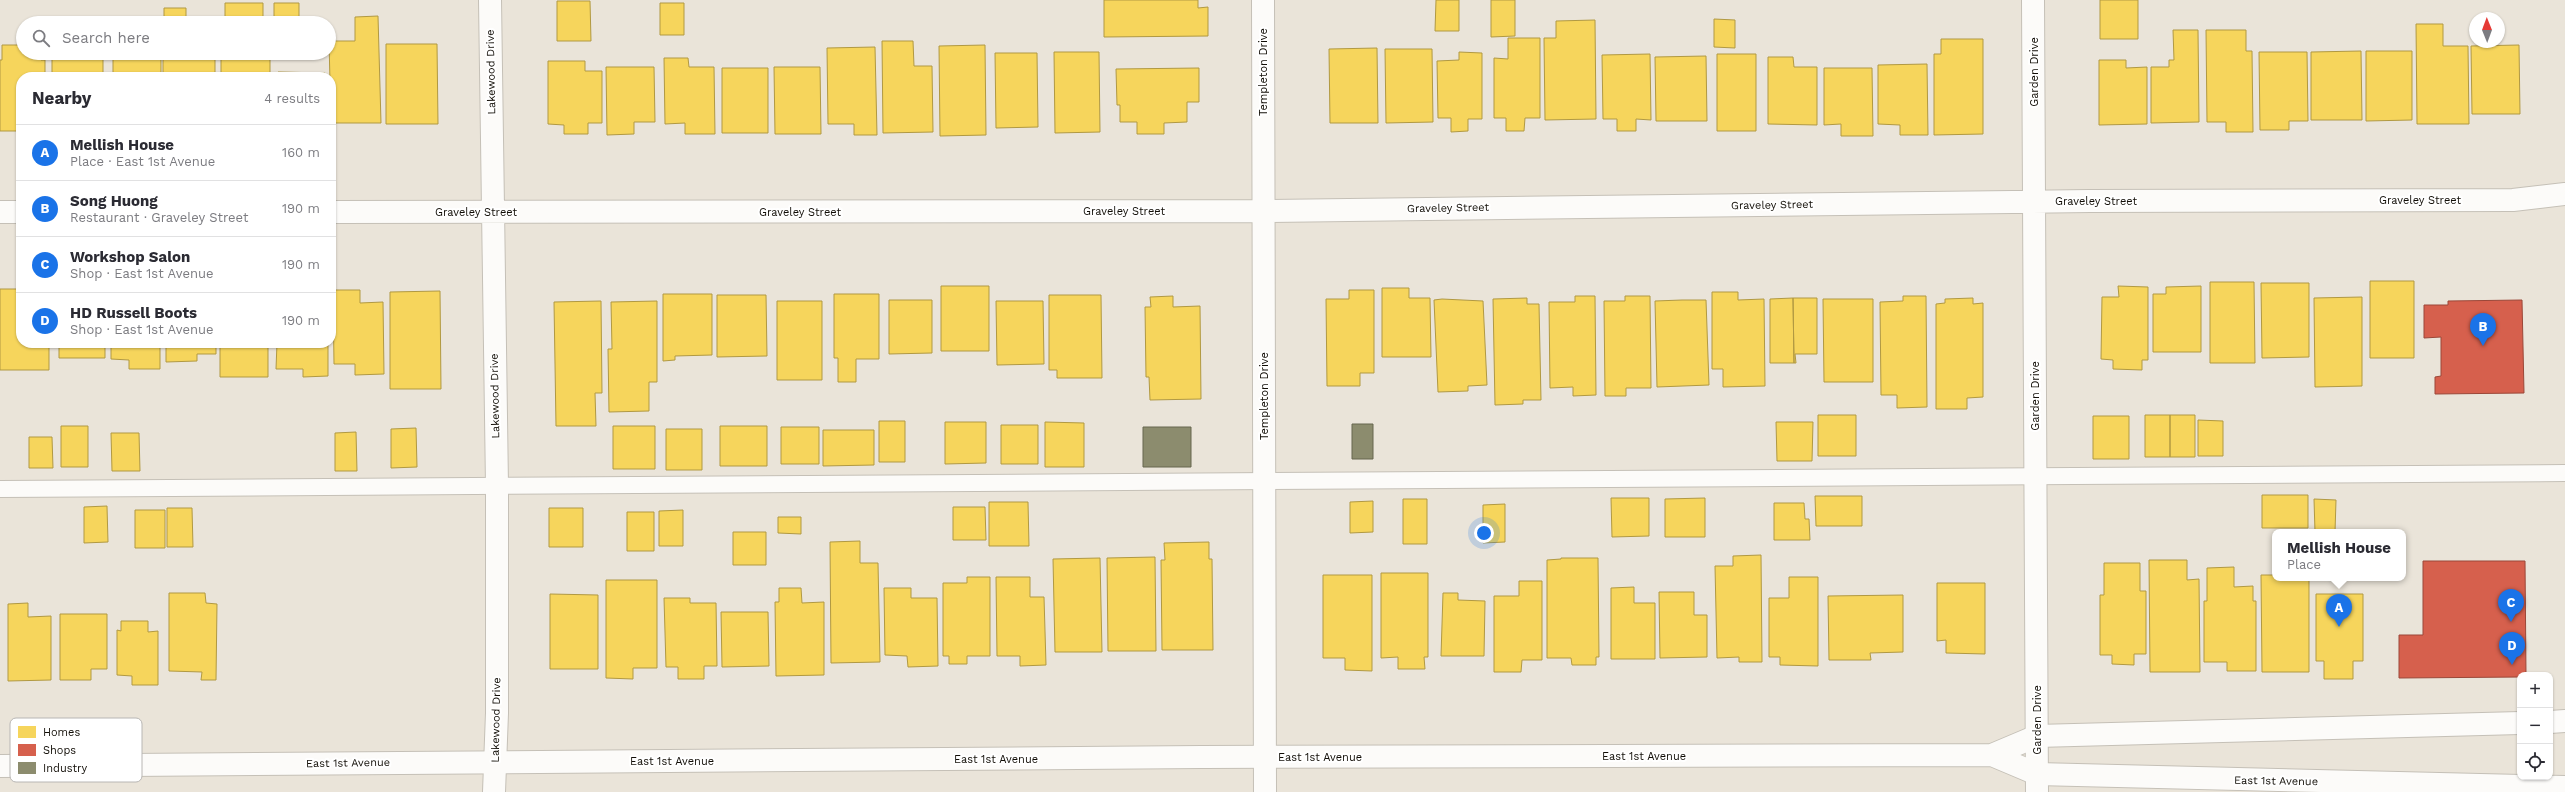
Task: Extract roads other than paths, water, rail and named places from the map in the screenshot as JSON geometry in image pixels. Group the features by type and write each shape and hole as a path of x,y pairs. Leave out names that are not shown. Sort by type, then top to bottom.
{"street":[{"name":"Lakewood Drive","path":"490,0 497,486 497,713 494,792"},
{"name":"Templeton Drive","path":"1263,0 1265,211 1264,481 1266,792"},
{"name":"Garden Drive","path":"2033,0 2037,783"},
{"name":"Graveley Street","path":"336,212 1265,211 2034,202 2529,200 2565,194"},
{"path":"0,212 16,212"},
{"path":"2553,722 2565,721"},
{"name":"East 1st Avenue","path":"142,765 1266,757 1992,755 2037,736 2517,723"},
{"name":"East 1st Avenue","path":"1992,755 2037,783 2565,787"},
{"name":"East 1st Avenue","path":"0,766 10,766"}],"lane":[{"path":"0,489 2565,473"}],"place":[{"name":"Song Huong","path":"2483,346"},
{"name":"Workshop Salon","path":"2511,622"},
{"name":"Mellish House","path":"2339,627"},
{"name":"HD Russell Boots","path":"2512,665"}]}
